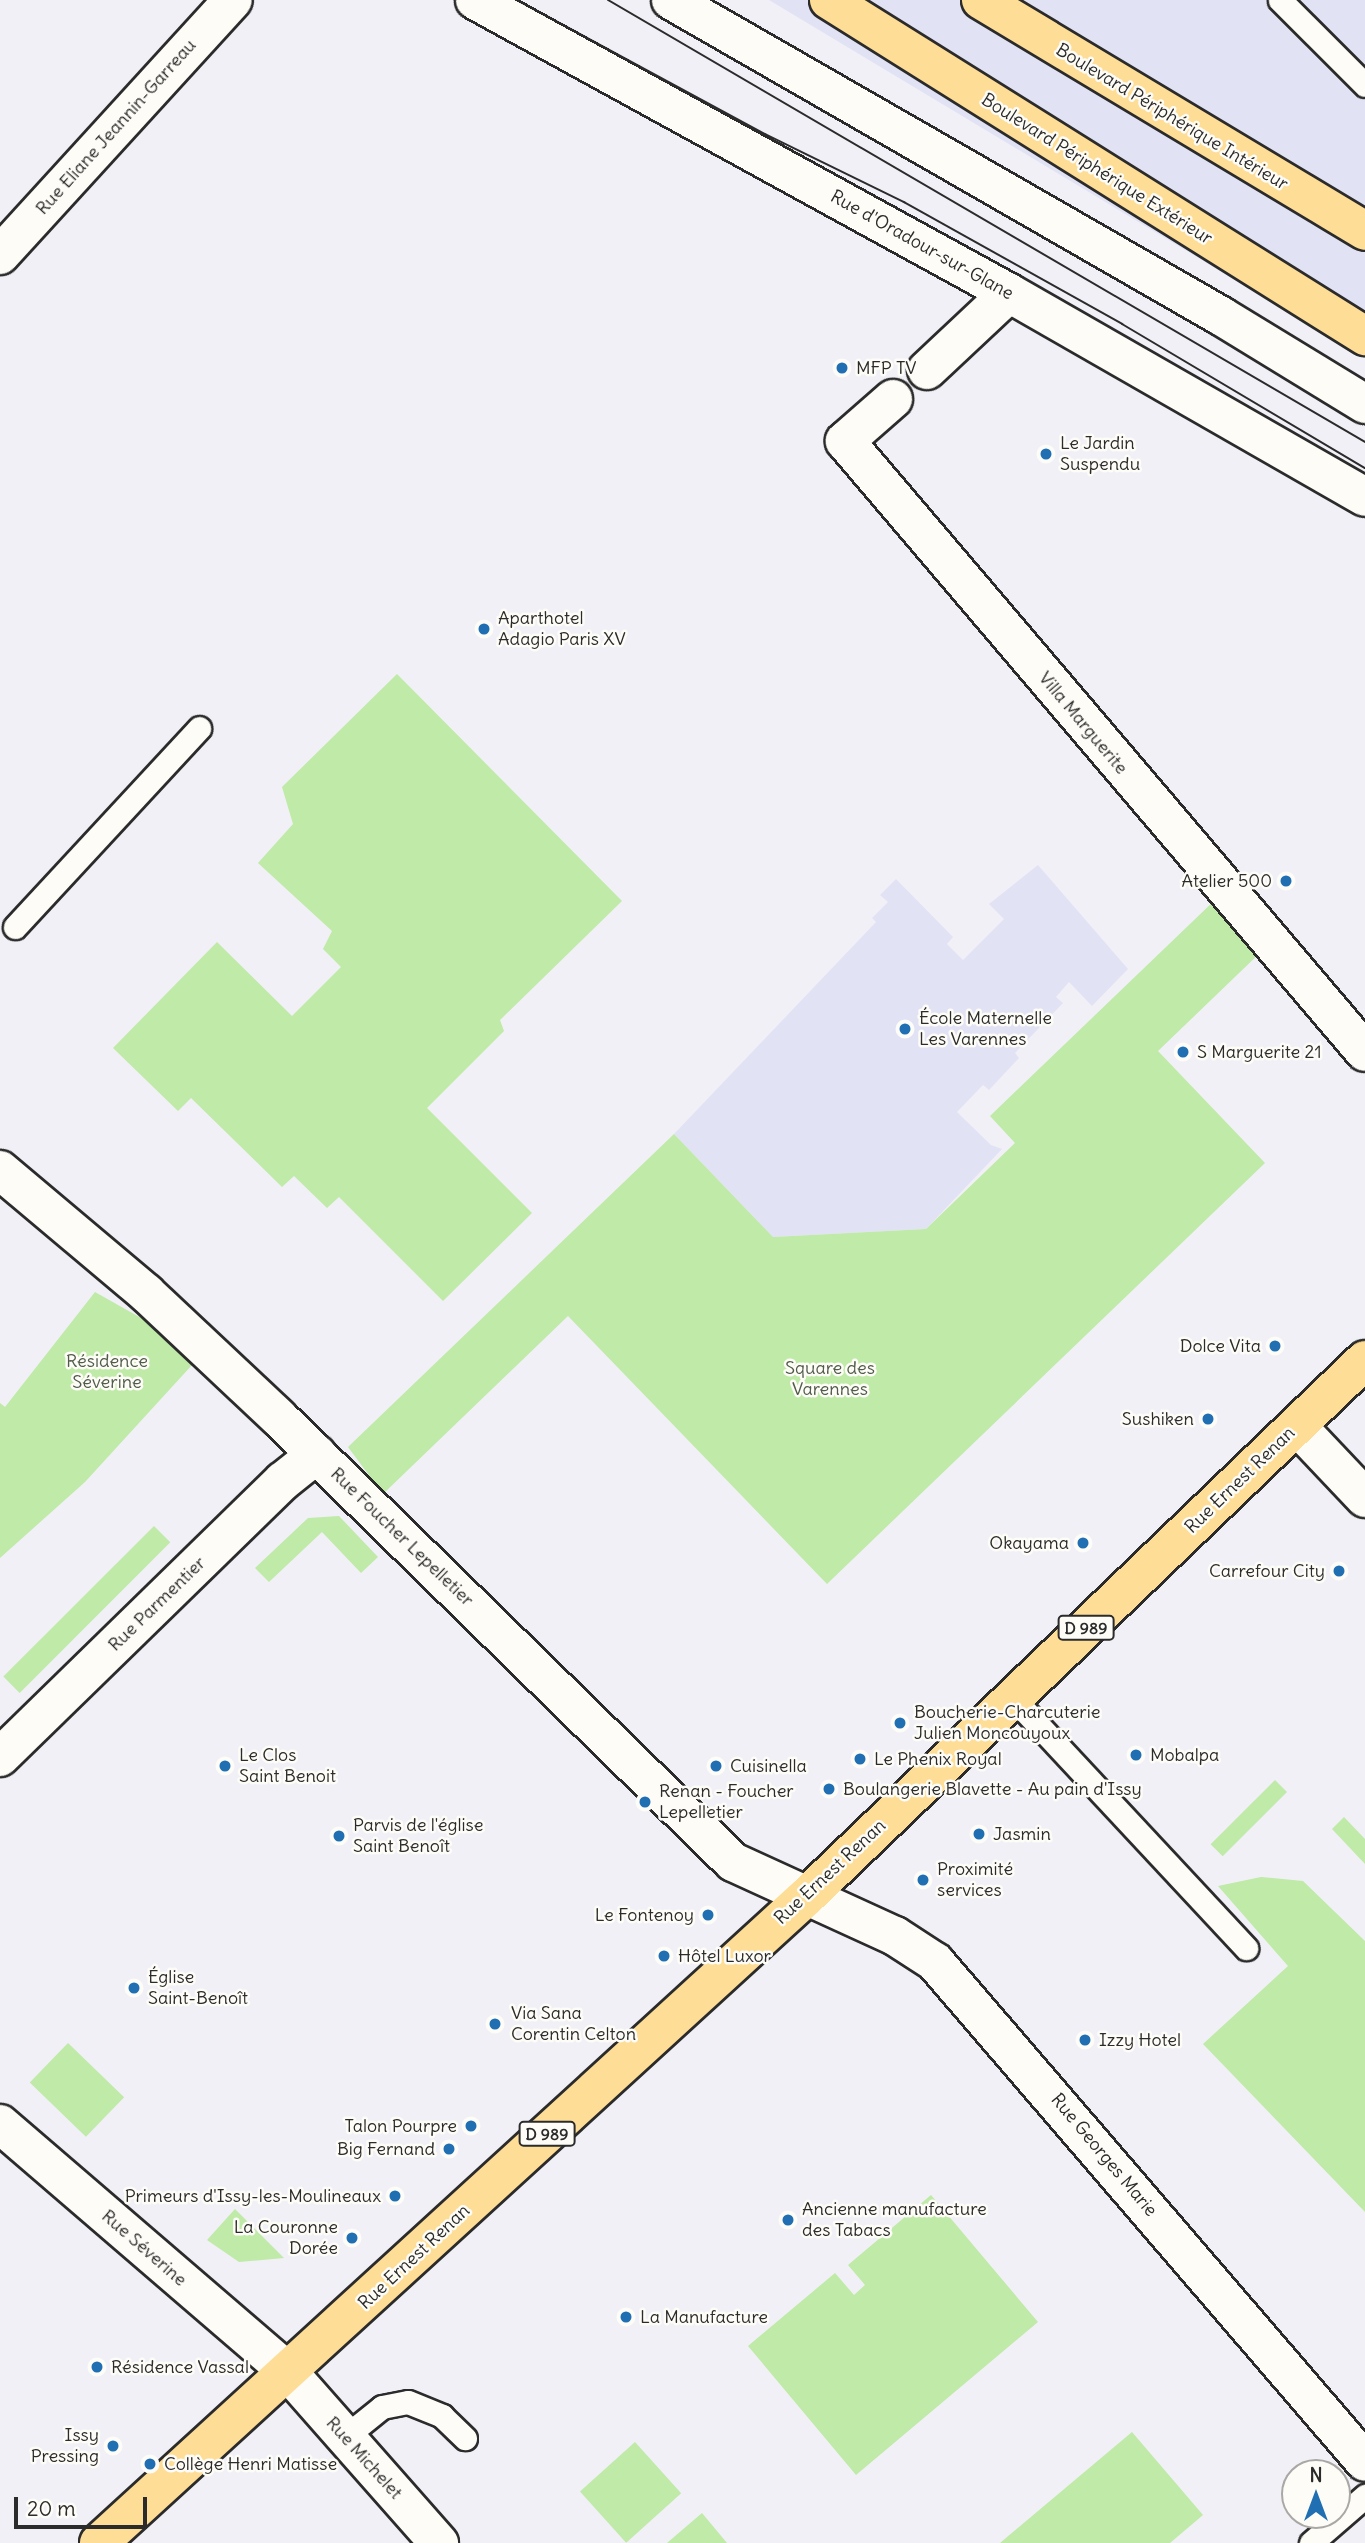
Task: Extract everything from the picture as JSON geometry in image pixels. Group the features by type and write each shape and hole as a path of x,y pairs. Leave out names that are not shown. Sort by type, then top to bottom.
{"main road":[{"name":"Boulevard Périphérique Extérieur","path":"829,0 1365,336"},
{"name":"Boulevard Périphérique Intérieur","path":"981,0 1365,231"},
{"name":"Rue Ernest Renan","path":"99,2543 289,2373 806,1896 1365,1360"}],"street":[{"name":"Rue Eliane Jeannin-Garreau","path":"0,255 233,0"},
{"name":"Rue d'Oradour-sur-Glane","path":"475,0 1009,293 1365,497"},
{"path":"671,0 1221,316 1365,404"},
{"path":"927,370 1009,293"},
{"name":"Villa Marguerite","path":"893,399 845,442 1365,1052"},
{"name":"Rue Foucher Lepelletier","path":"0,1170 146,1293 317,1454 733,1862 806,1896"},
{"path":"1297,1426 1365,1498"},
{"name":"Rue Parmentier","path":"0,1757 283,1481 317,1454"},
{"name":"Rue Georges Marie","path":"806,1896 895,1936 935,1962 965,1991 1365,2462"},
{"name":"Rue Séverine","path":"0,2124 289,2373"},
{"name":"Rue Michelet","path":"289,2373 439,2543"}],"lane":[{"path":"1280,0 1365,85"},
{"path":"15,927 199,728"},
{"path":"1013,1698 1246,1948"},
{"path":"346,2436 382,2407 408,2402 442,2416 465,2438"},
{"path":"1311,2543 1365,2496"}],"shaded area":[{"path":"769,0 1365,0 1365,358"},
{"name":"École Maternelle Les Varennes","path":"1038,865 1128,969 1092,1006 1069,982 1056,997 1063,1003 1015,1053 1019,1058 989,1090 983,1085 957,1112 991,1145 1002,1149 926,1229 773,1237 674,1134 876,922 872,918 888,902 880,895 896,879 953,937 947,944 963,960 1004,919 989,904"}],"green space":[{"path":"397,674 622,901 500,1020 504,1031 427,1108 532,1213 443,1301 339,1197 327,1208 294,1176 282,1187 191,1098 178,1111 113,1048 217,942 292,1016 341,967 323,949 332,931 258,863 293,824 282,787"},
{"name":"Square des Varennes","path":"1216,899 1264,949 1158,1051 1265,1163 827,1584 568,1316 383,1494 348,1447 674,1134 773,1237 926,1229 1015,1143 990,1116"},
{"name":"Résidence Séverine","path":"95,1292 203,1353 85,1482 0,1558 0,1403 5,1407"},
{"path":"339,1516 378,1557 361,1573 322,1532 269,1582 255,1568 308,1518"},
{"path":"154,1526 170,1542 20,1693 3,1677"},
{"path":"1275,1780 1287,1792 1223,1856 1211,1844"},
{"path":"1344,1817 1365,1839 1365,1864 1332,1829"},
{"path":"1261,1877 1303,1881 1365,1941 1365,2212 1203,2044 1288,1966 1218,1886"},
{"path":"68,2043 124,2097 86,2137 30,2083"},
{"path":"931,2195 1038,2322 856,2475 748,2346 835,2273 854,2295 865,2285 848,2265"},
{"path":"235,2209 284,2258 239,2262 207,2240"},
{"path":"1132,2432 1203,2515 1170,2543 1000,2543"},
{"path":"635,2442 681,2493 626,2543 580,2492"},
{"path":"702,2513 727,2543 667,2543"}],"tram line":[{"path":"517,0 765,134 904,202 1122,324 1365,468"},
{"path":"608,0 1365,442"}],"place":[{"name":"MFP TV","path":"842,368"},
{"name":"Le Jardin Suspendu","path":"1046,454"},
{"name":"Aparthotel Adagio Paris XV","path":"484,629"},
{"name":"Atelier 500","path":"1286,881"},
{"name":"École Maternelle Les Varennes","path":"905,1029"},
{"name":"S Marguerite 21","path":"1183,1052"},
{"name":"Dolce Vita","path":"1275,1346"},
{"name":"Sushiken","path":"1208,1419"},
{"name":"Okayama","path":"1083,1543"},
{"name":"Carrefour City","path":"1339,1571"},
{"name":"Boucherie-Charcuterie Julien Moncouyoux","path":"900,1723"},
{"name":"Mobalpa","path":"1136,1755"},
{"name":"Le Phenix Royal","path":"860,1759"},
{"name":"Le Clos Saint Benoit","path":"225,1766"},
{"name":"Cuisinella","path":"716,1766"},
{"name":"Boulangerie Blavette - Au pain d'Issy","path":"829,1789"},
{"name":"Renan - Foucher Lepelletier","path":"645,1802"},
{"name":"Jasmin","path":"979,1834"},
{"name":"Parvis de l'église Saint Benoît","path":"339,1836"},
{"name":"Proximité services","path":"923,1880"},
{"name":"Le Fontenoy","path":"708,1915"},
{"name":"Hôtel Luxor","path":"664,1956"},
{"name":"Église Saint-Benoît","path":"134,1988"},
{"name":"Via Sana Corentin Celton","path":"495,2024"},
{"name":"Izzy Hotel","path":"1085,2040"},
{"name":"Talon Pourpre","path":"471,2126"},
{"name":"Big Fernand","path":"449,2149"},
{"name":"Primeurs d'Issy-les-Moulineaux","path":"395,2196"},
{"name":"Ancienne manufacture des Tabacs","path":"788,2220"},
{"name":"La Couronne Dorée","path":"352,2238"},
{"name":"La Manufacture","path":"626,2317"},
{"name":"Résidence Vassal","path":"97,2367"},
{"name":"Issy Pressing","path":"113,2446"},
{"name":"Collège Henri Matisse","path":"150,2464"}]}
